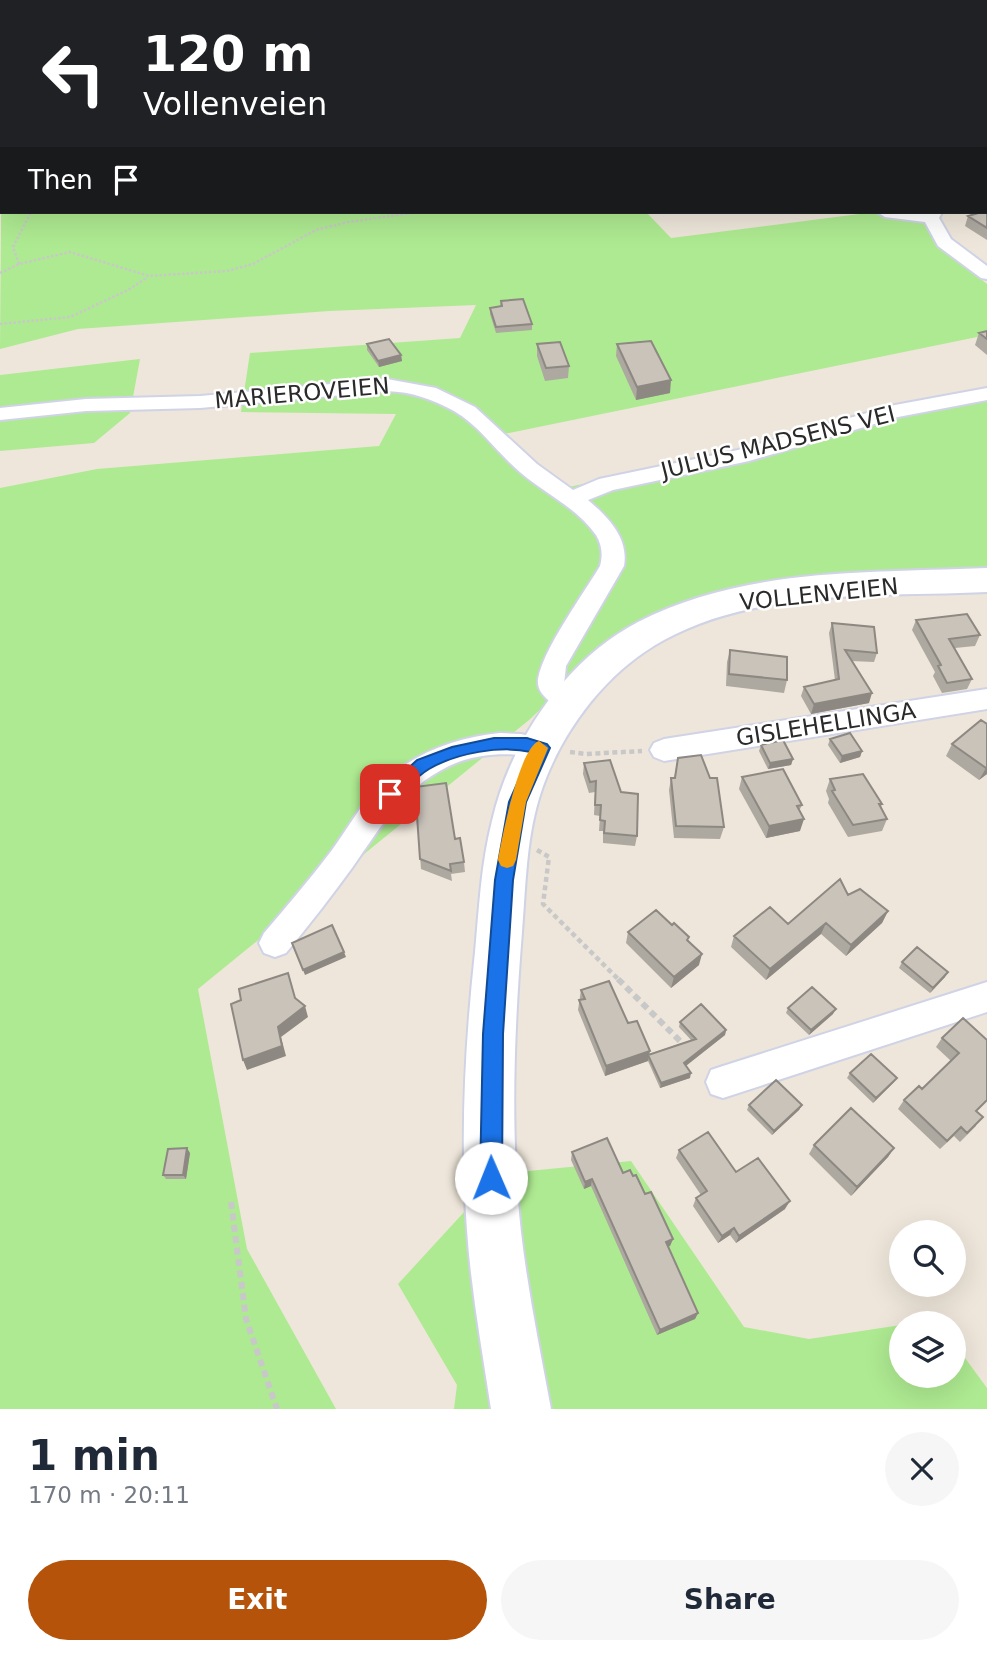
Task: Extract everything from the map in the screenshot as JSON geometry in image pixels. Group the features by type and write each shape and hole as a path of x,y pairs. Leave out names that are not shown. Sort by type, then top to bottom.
{"main road":[{"name":"VOLLENVEIEN","path":"521,1409 495,1242 490,1152 497,958 510,835 523,786 541,748 568,704 600,668 628,645 666,624 707,609 768,595 810,590 987,580"}],"street":[{"path":"933,215 944,242 987,274"},
{"name":"MARIEROVEIEN","path":"0,414 86,405 200,402 404,386 440,396 476,416 525,466 571,499 598,522 609,536 614,552 612,566 553,666 551,687 568,704"},
{"name":"JULIUS MADSENS VEI","path":"571,499 607,484 755,452 895,411 987,394"},
{"name":"GISLEHELLINGA","path":"664,750 987,699"},
{"path":"275,943 313,898 368,819 390,794 423,765 452,753 494,744 527,744 541,748"},
{"path":"723,1082 987,997"}],"path":[{"path":"19,264 13,247 30,214"},
{"path":"0,273 19,264 71,252 149,276 227,271 253,264 317,230 348,222 404,214"},
{"path":"0,324 70,317 128,290 149,276"},
{"path":"541,748 586,754 664,750"},
{"path":"510,835 549,857 542,904 723,1082"},
{"path":"231,1202 246,1319 278,1409"}],"green space":[{"path":"1,214 648,214 671,238 859,214 890,214 928,219 941,248 987,284 987,335 499,435 564,488 794,439 987,392 987,574 714,594 610,644 529,720 198,989 247,1249 336,1409 0,1409 0,488 97,469 379,446 396,414 241,412 250,353 460,338 476,305 329,311 78,329 0,349"},
{"path":"140,359 130,413 94,443 0,451 0,375"},
{"path":"631,1161 744,1327 809,1339 889,1327 889,1388 966,1388 966,1359 987,1388 987,1409 454,1409 457,1385 398,1284 499,1174"}],"building":[{"path":"987,214 987,228 968,216"},
{"path":"523,299 532,324 496,327 490,308 502,306 501,301"},
{"path":"987,331 987,339 979,333"},
{"path":"389,339 401,355 378,361 367,344"},
{"path":"651,341 671,380 637,387 617,344"},
{"path":"560,342 569,366 546,368 537,344"},
{"path":"967,614 980,635 949,639 972,679 947,683 938,666 941,665 916,620"},
{"path":"832,623 874,627 877,653 845,650 872,693 814,704 804,687 839,679"},
{"path":"730,650 787,657 787,680 729,674"},
{"path":"981,720 987,724 986,768 952,744"},
{"path":"850,733 862,751 842,756 830,739"},
{"path":"783,740 793,759 770,763 761,745"},
{"path":"701,755 710,778 717,778 724,827 676,826 671,778 675,778 678,758"},
{"path":"610,760 621,792 638,794 637,836 604,833 605,821 600,820 601,805 595,805 596,781 590,782 584,763"},
{"path":"783,769 802,805 797,806 804,819 769,826 742,777"},
{"path":"863,774 882,804 879,804 887,819 853,825 832,791 835,790 830,779"},
{"path":"446,783 455,839 460,838 464,862 450,864 451,871 420,859 415,787"},
{"path":"840,879 848,895 860,889 888,911 851,945 826,923 770,969 734,936 770,907 788,924"},
{"path":"656,910 689,937 687,940 702,954 674,977 628,932"},
{"path":"332,925 344,952 303,970 292,943"},
{"path":"917,947 948,972 933,988 902,962"},
{"path":"288,973 295,998 305,1006 278,1027 282,1046 243,1060 231,1004 241,1000 239,989"},
{"path":"609,981 628,1023 637,1021 650,1051 606,1066 579,1000 585,999 581,990"},
{"path":"812,987 836,1009 811,1030 788,1008"},
{"path":"701,1004 726,1030 684,1063 691,1073 661,1083 648,1055 696,1039 680,1022"},
{"path":"963,1018 987,1040 987,1100 976,1111 983,1117 967,1133 961,1127 947,1141 904,1100 919,1086 922,1089 959,1053 942,1038"},
{"path":"871,1054 897,1078 876,1098 850,1073"},
{"path":"776,1080 802,1105 774,1131 749,1105"},
{"path":"851,1108 894,1148 857,1187 814,1145"},
{"path":"708,1132 736,1172 758,1158 790,1201 739,1236 734,1228 722,1236 696,1198 707,1191 679,1150"},
{"path":"607,1138 623,1173 630,1170 633,1176 636,1175 645,1194 651,1192 673,1239 666,1242 698,1313 660,1330 592,1179 585,1182 572,1152"},
{"path":"187,1148 183,1175 163,1175 168,1149"}],"slow traffic":[{"path":"507,860 517,802 539,748"}],"route":[{"path":"390,794 423,765 452,753 494,744 527,744 541,748 517,802 504,880 493,1034 491,1178"}]}
